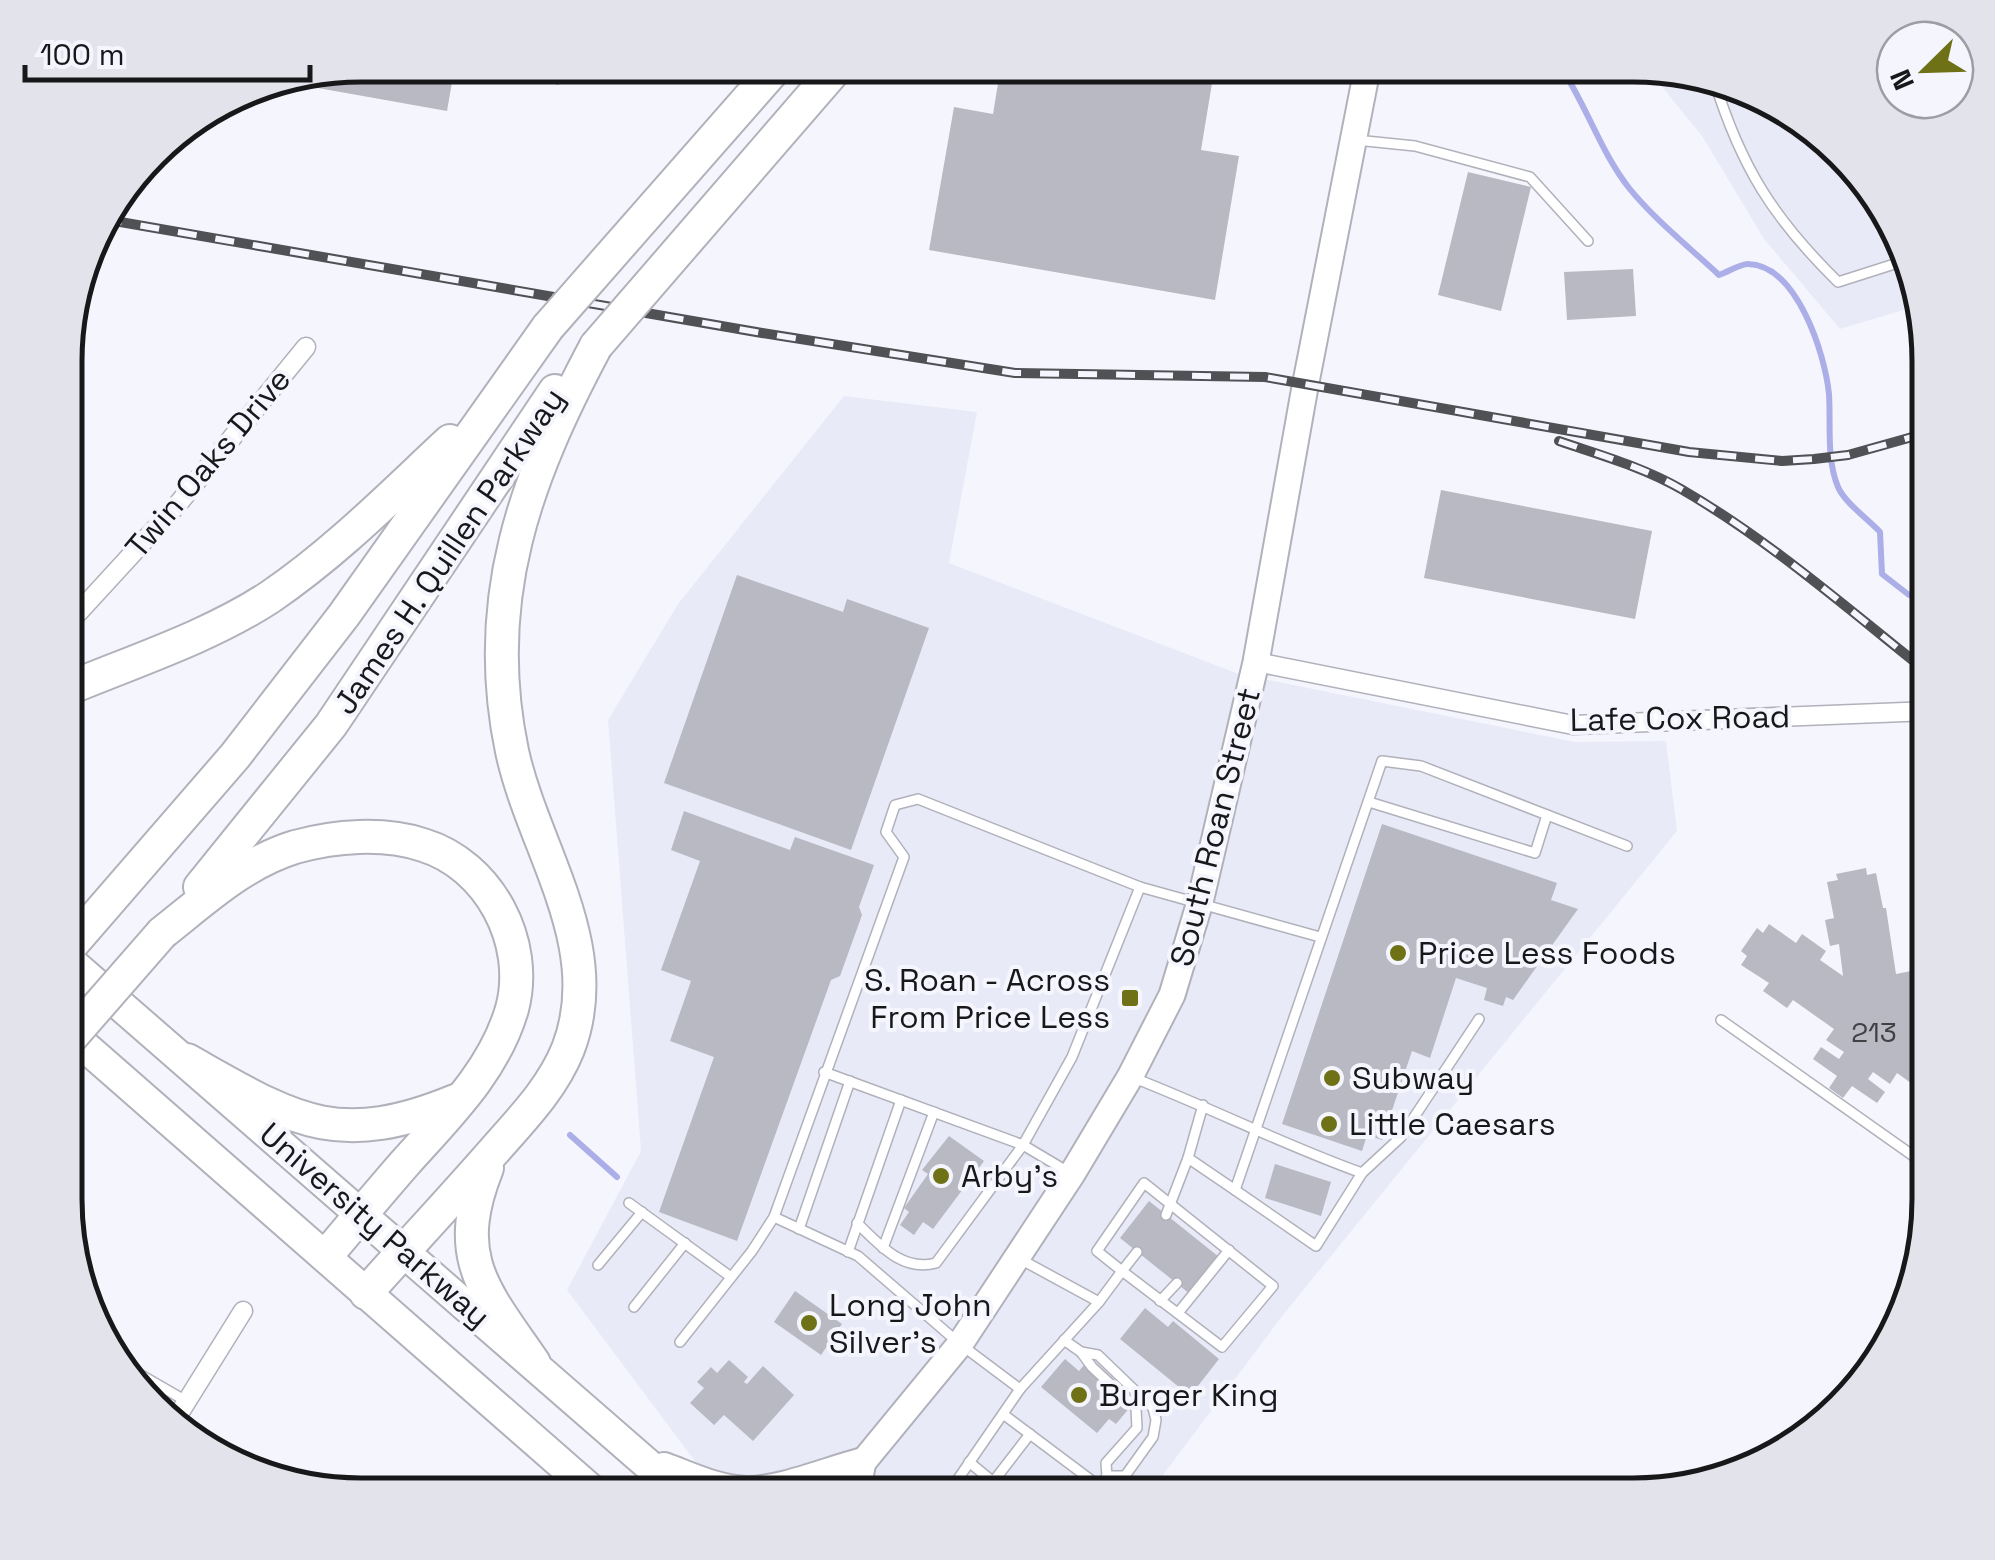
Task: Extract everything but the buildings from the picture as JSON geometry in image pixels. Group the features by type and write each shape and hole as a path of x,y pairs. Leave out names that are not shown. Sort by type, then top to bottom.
{"highway":[{"name":"James H. Quillen Parkway","path":"83,934 235,756 332,630 548,328 762,83"},
{"name":"James H. Quillen Parkway","path":"83,1024 331,725 562,383 823,83"},
{"path":"366,1293 494,1151 554,1077 568,1047 578,1010 578,952 564,898 522,786 510,737 501,664 503,616 518,525 553,431 596,346"},
{"path":"82,682 211,628 266,599 356,530 504,390"},
{"path":"162,933 243,870 296,847 344,838 386,838 424,845 452,859 477,879 508,925 516,978 513,1004 492,1060 326,1256"},
{"name":"University Parkway","path":"83,969 665,1477"},
{"name":"University Parkway","path":"83,1045 578,1477"},
{"path":"186,1060 271,1107 322,1124 381,1125 464,1097"},
{"path":"494,1151 474,1200 470,1232 474,1260 484,1289 534,1363"},
{"path":"647,1462 687,1477"},
{"path":"812,1477 860,1464 857,1477"}],"main road":[{"name":"South Roan Street","path":"850,1477 960,1344 1072,1174 1172,995 1200,902 1256,662 1365,83"}],"street":[{"name":"Twin Oaks Drive","path":"82,608 178,504 306,347"},
{"name":"Lafe Cox Road","path":"1256,662 1573,724 1912,712"},
{"path":"181,1410 242,1311"}],"lane":[{"path":"1720,96 1748,171 1768,204 1838,282 1895,264"},
{"path":"1354,140 1415,146 1530,177 1588,241"},
{"path":"1235,1190 1382,761 1420,766 1627,846"},
{"path":"680,1342 774,1217 904,857 886,832 895,806 918,798 1140,887 1320,937"},
{"path":"1369,802 1535,853 1547,815"},
{"path":"856,1223 904,1262 921,1267 936,1263 1023,1145 1072,1057 1140,887"},
{"path":"1188,1158 1316,1246 1362,1173 1401,1137 1479,1019"},
{"path":"1721,1020 1912,1155"},
{"path":"824,1072 1023,1145 1072,1174"},
{"path":"1130,1076 1255,1128 1290,1147 1362,1173"},
{"path":"799,1229 850,1081"},
{"path":"848,1252 901,1100"},
{"path":"1166,1214 1203,1105"},
{"path":"884,1248 934,1112"},
{"path":"1144,1183 1212,1236 1272,1286 1222,1347 1097,1252 1144,1183"},
{"path":"629,1202 732,1277"},
{"path":"598,1265 642,1212"},
{"path":"774,1217 858,1256 960,1344 1020,1389"},
{"path":"1206,1246 1212,1236"},
{"path":"634,1307 684,1243"},
{"path":"1178,1313 1229,1250"},
{"path":"959,1477 1020,1389 1099,1302 1137,1252"},
{"path":"1017,1258 1099,1302"},
{"path":"1160,1300 1176,1283"},
{"path":"1064,1340 1132,1402 1139,1419 1137,1428 1106,1464 1107,1476 1124,1476 1154,1437 1156,1420 1148,1402 1098,1354 1081,1352"},
{"path":"151,1381 186,1401"},
{"path":"1003,1414 1081,1478"},
{"path":"997,1478 1030,1434"},
{"path":"969,1462 988,1477"}],"shaded area":[{"path":"1660,84 1688,88 1740,104 1773,120 1817,152 1855,192 1884,238 1907,309 1840,329 1764,239 1702,136"},
{"path":"844,396 977,412 949,563 1239,674 1575,742 1666,741 1677,831 1283,1315 1161,1478 712,1477 697,1464 567,1290 641,1151 608,720 678,604"}],"waterway":[{"path":"1570,83 1619,174 1661,222 1719,275 1745,264 1765,268 1794,295 1822,357 1829,394 1830,453 1838,487 1880,532 1882,574 1912,595"},
{"path":"570,1135 617,1177"}],"railway":[{"path":"120,222 1015,373 1265,377 1689,452 1782,461 1848,455 1912,437"},
{"path":"1559,441 1652,474 1714,509 1809,577 1912,660"}],"place":[{"name":"Price Less Foods","path":"1398,953"},
{"name":"S. Roan - Across From Price Less","path":"1130,998"},
{"name":"Subway","path":"1332,1078"},
{"name":"Little Caesars","path":"1329,1124"},
{"name":"Arby's","path":"941,1176"},
{"name":"Long John Silver's","path":"809,1323"},
{"name":"Burger King","path":"1079,1395"}]}
